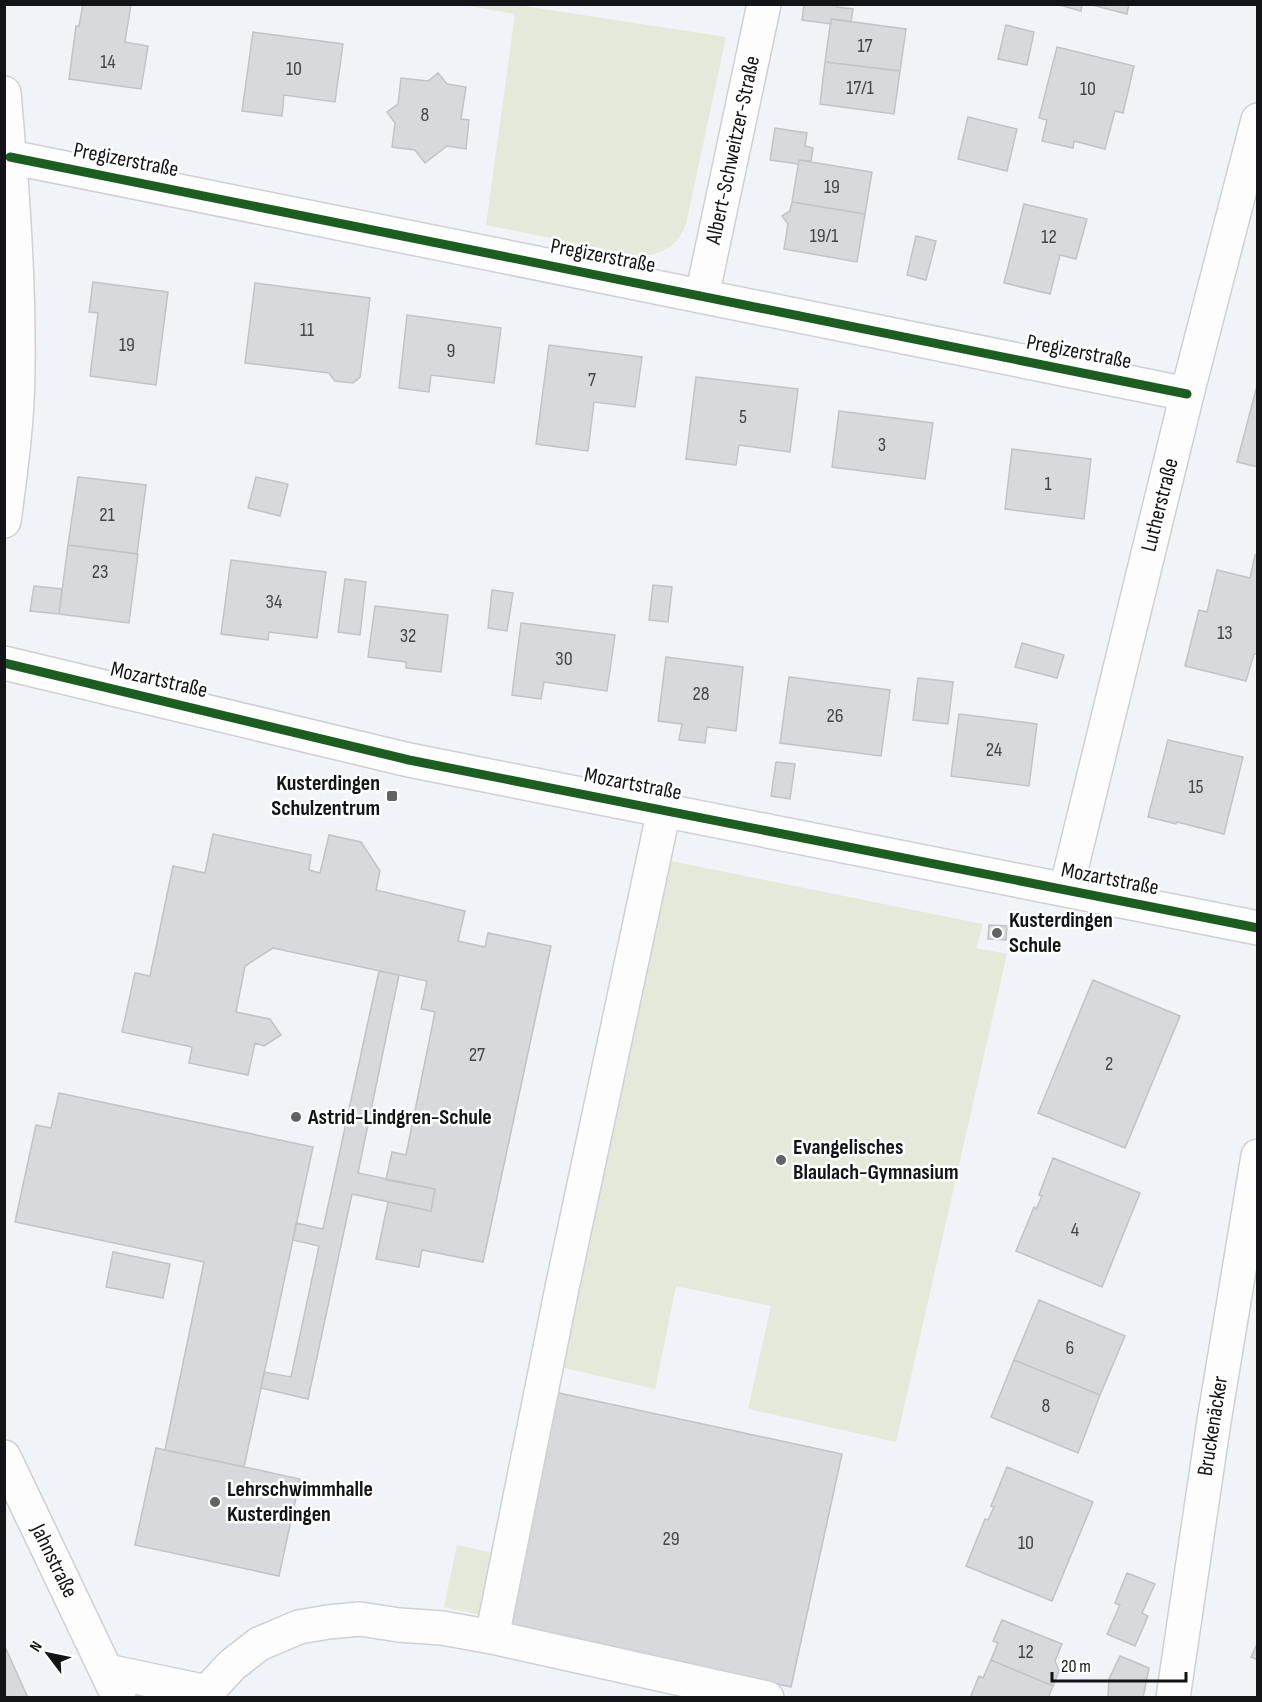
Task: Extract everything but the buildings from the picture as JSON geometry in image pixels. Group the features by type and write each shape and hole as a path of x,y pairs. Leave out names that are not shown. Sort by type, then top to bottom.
{"street":[{"name":"Albert-Schweitzer-Straße","path":"702,296 764,4"},
{"path":"4,93 16,238 18,369 15,426 4,521"},
{"name":"Lutherstraße","path":"1066,890 1187,394 1257,120"},
{"name":"Pregizerstraße","path":"10,157 1187,394"},
{"name":"Mozartstraße","path":"4,663 409,760 1257,928"},
{"path":"492,1637 562,1288 664,810"},
{"name":"Bruckenäcker","path":"1173,1698 1214,1421 1257,1156"},
{"name":"Jahnstraße","path":"4,1457 113,1684"},
{"path":"113,1684 220,1695 232,1665 259,1644 299,1627 360,1619 442,1628 492,1637 767,1698"}],"shaded area":[{"path":"463,5 517,5 726,37 686,224 679,238 669,248 656,254 640,256 486,225 515,14"},
{"name":"Evangelisches Blaulach-Gymnasium","path":"666,860 983,924 976,948 1007,954 896,1442 748,1409 771,1306 676,1286 655,1389 556,1366"},
{"path":"457,1545 498,1554 484,1616 444,1607"}],"cycle path":[{"path":"10,157 1187,394"},
{"path":"4,663 409,760 1258,928"}],"place":[{"name":"Kusterdingen Schulzentrum","path":"392,796"},
{"name":"Kusterdingen Schule","path":"997,933"},
{"name":"Astrid-Lindgren-Schule","path":"296,1117"},
{"name":"Evangelisches Blaulach-Gymnasium","path":"781,1160"},
{"name":"Lehrschwimmhalle Kusterdingen","path":"215,1502"}]}
